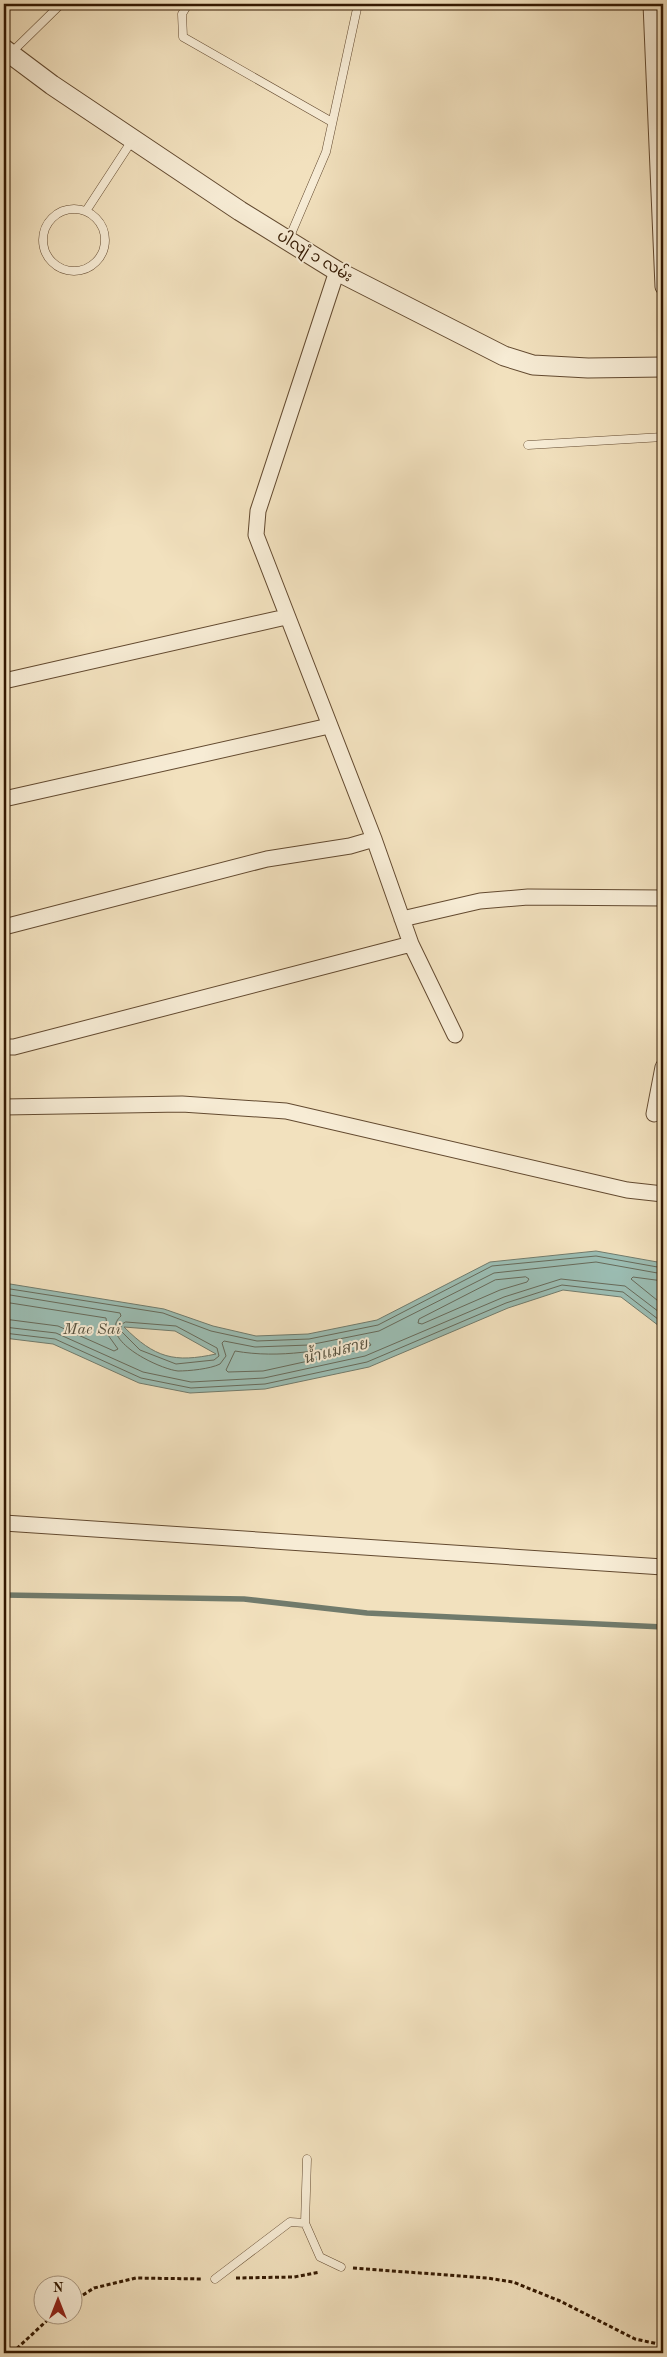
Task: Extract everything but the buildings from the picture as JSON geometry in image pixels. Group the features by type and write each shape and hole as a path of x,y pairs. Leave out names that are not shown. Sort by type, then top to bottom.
{"street":[{"path":"651,4 663,287"},
{"name":"ပါလျံ ၁ လမ်း","path":"7,51 52,85 337,271 504,356 533,365 588,368 663,367"},
{"path":"337,271 258,511 256,535 259,548 374,839 402,919 455,1036"},
{"path":"4,680 286,617"},
{"path":"4,799 329,726"},
{"path":"4,928 267,859 350,846 374,839"},
{"path":"402,919 480,901 518,898 663,898"},
{"path":"4,1047 14,1047 412,944"},
{"path":"654,1114 663,1067"},
{"path":"4,1107 182,1104 286,1111 627,1190 663,1194"},
{"path":"4,1523 663,1567"}],"lane":[{"path":"7,51 61,4"},
{"path":"188,4 182,14 184,37 332,122"},
{"path":"288,240 326,152 358,4"},
{"path":"86,210 133,139"},
{"path":"64,210 86,210 102,225 106,247 94,266 73,273 52,264 42,245 47,224 52,219 64,210"},
{"path":"528,445 663,438"},
{"path":"307,2160 305,2222 320,2257 341,2267"},
{"path":"216,2279 290,2222 305,2222"}],"path":[{"path":"82,2296 94,2288 136,2278 216,2279 294,2277 341,2267 487,2278 513,2282 560,2301 635,2339 663,2344"},
{"path":"12,2353 43,2324"}],"water":[{"name":"Mae Sai","path":"596,1251 663,1263 663,1329 621,1297 563,1290 508,1308 369,1367 265,1389 190,1393 139,1383 53,1344 4,1338 4,1283 164,1309 213,1326 256,1336 308,1334 377,1320 490,1262","holes":["124,1327 175,1331 216,1354 188,1358 166,1356 146,1346"]}],"waterway":[{"path":"4,1595 244,1599 367,1613 663,1627"}],"water label":[{"name":"น้ำแม่สาย","path":"335,1350"}]}
